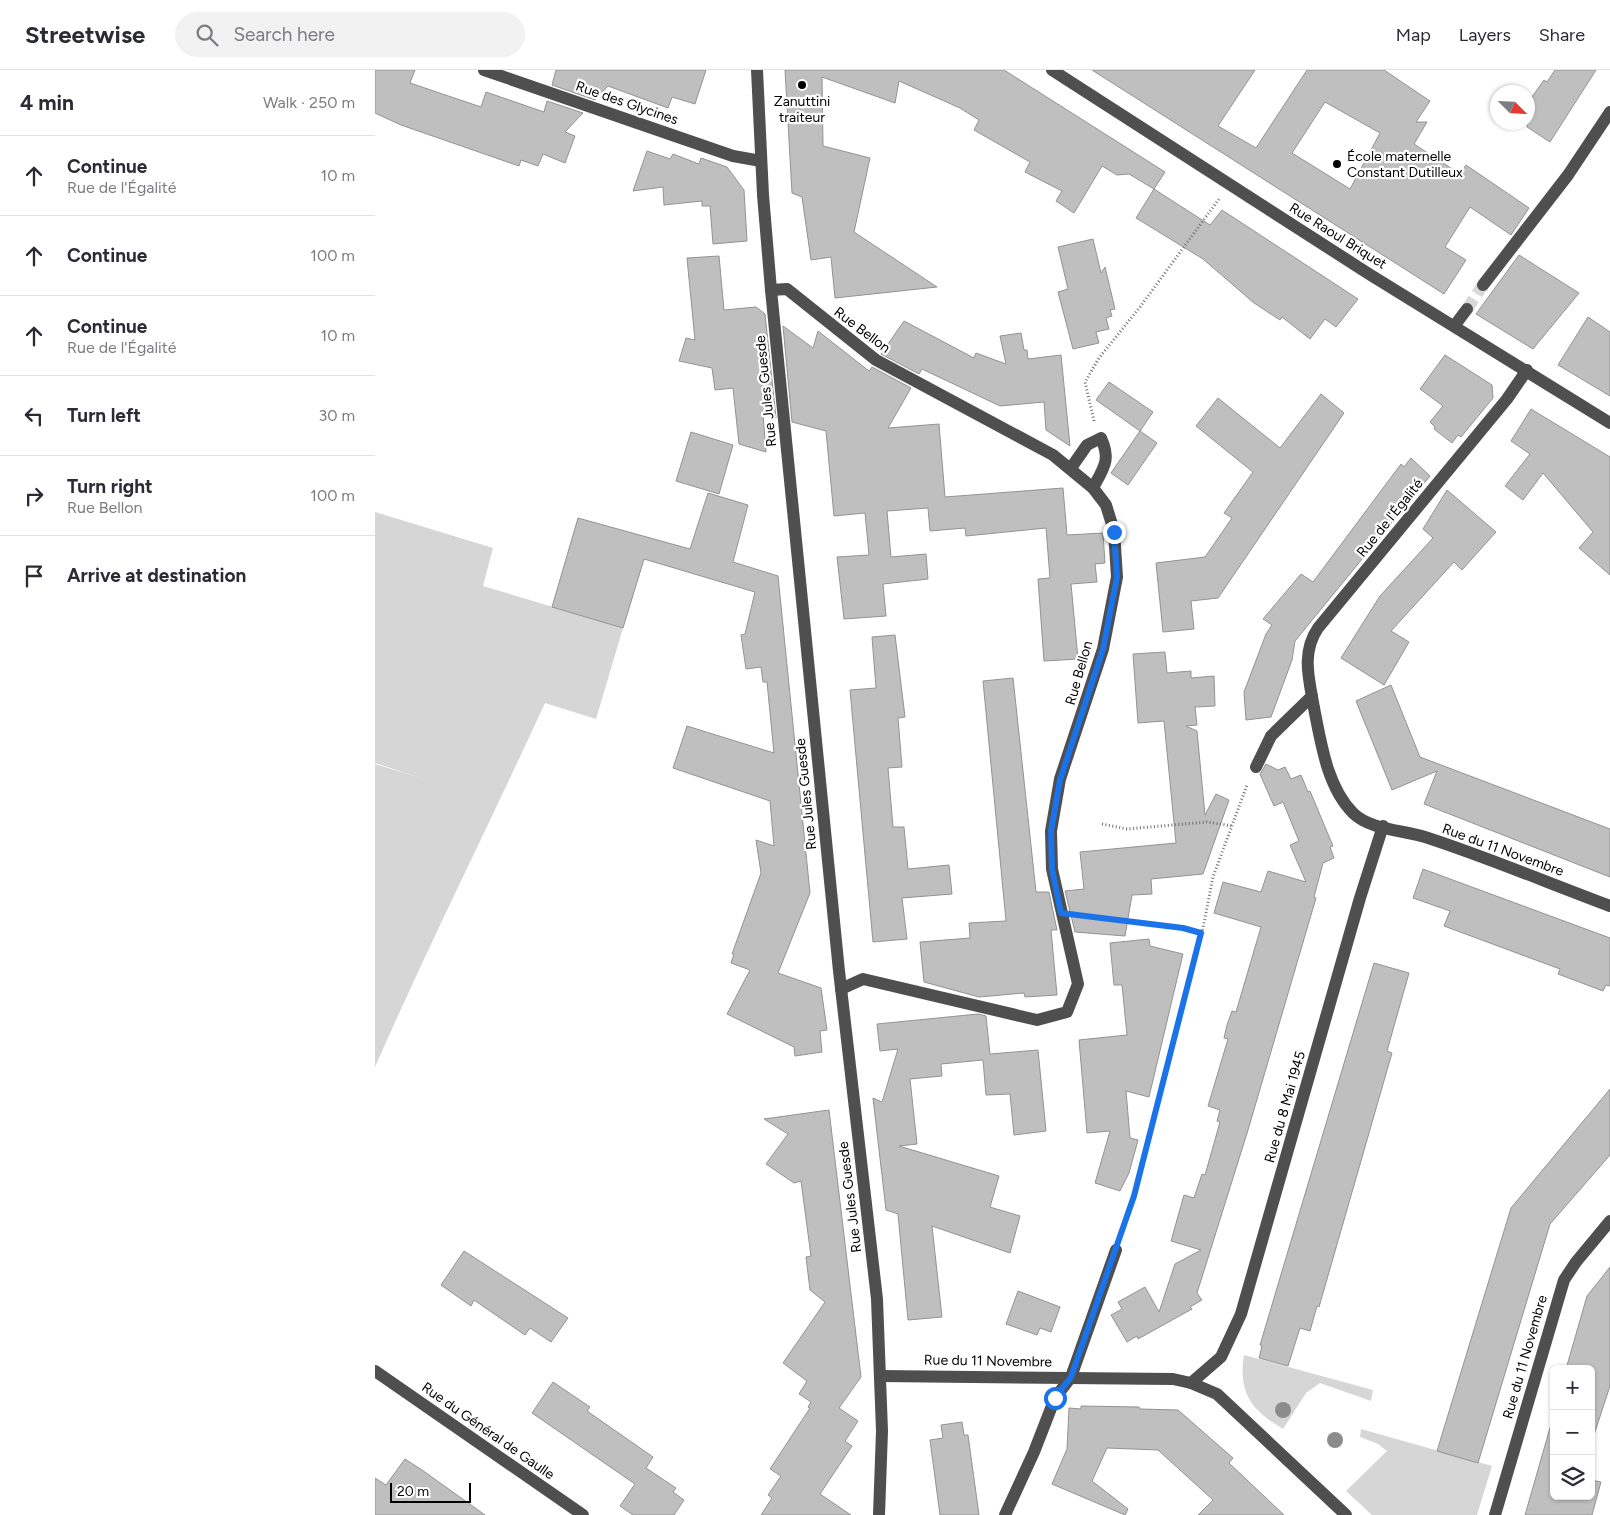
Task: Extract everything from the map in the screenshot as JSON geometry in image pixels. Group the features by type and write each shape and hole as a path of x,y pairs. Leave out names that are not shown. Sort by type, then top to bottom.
{"street":[{"name":"Rue des Glycines","path":"484,70 733,156 761,161"},
{"name":"Rue Jules Guesde","path":"757,70 761,161 771,290 841,989 877,1298 882,1431 879,1515"},
{"name":"Rue Raoul Briquet","path":"1053,70 1281,217 1610,423"},
{"path":"1483,285 1568,175 1610,112"},
{"name":"Rue Bellon","path":"771,290 787,289 876,360 902,376 1018,435 1071,468 1093,488 1106,505 1114,532 1117,577 1103,649 1060,780 1051,831 1052,869 1078,984 1067,1012 1037,1020 863,979 841,989"},
{"path":"1455,325 1467,309"},
{"name":"Rue de l'Égalité","path":"1383,826 1368,822 1355,815 1342,801 1322,747 1306,661 1310,640 1507,399 1527,370"},
{"path":"1071,468 1087,445 1101,438 1107,450 1106,463 1093,488"},
{"path":"1256,766 1271,736 1312,696"},
{"name":"Rue du 11 Novembre","path":"1383,826 1424,836 1610,906"},
{"name":"Rue du 8 Mai 1945","path":"1191,1383 1221,1357 1241,1314 1360,898 1383,826"},
{"name":"Rue du 11 Novembre","path":"1495,1515 1564,1280 1576,1262 1610,1222"},
{"path":"1005,1515 1035,1452 1055,1398 1071,1377 1115,1250"},
{"name":"Rue du Général de Gaulle","path":"375,1371 583,1515"},
{"name":"Rue du 11 Novembre","path":"880,1376 1173,1379 1191,1383 1217,1394 1346,1515"}],"path":[{"path":"1101,438 1091,411 1085,382 1099,358 1140,307 1231,183"},
{"path":"1115,1250 1134,1196 1189,982 1213,877 1233,826 1240,800 1256,766"},
{"path":"1102,824 1127,829 1207,822 1222,826 1233,826"},
{"path":"1061,913 1183,928 1201,933"}],"shaded area":[{"path":"375,512 493,548 483,586 623,628 596,719 545,703 416,975 375,1067 375,764 424,779 375,763"},
{"path":"1244,1355 1373,1390 1371,1401 1320,1383 1306,1393 1283,1429 1263,1415 1249,1399 1243,1380"},
{"path":"1361,1429 1492,1466 1477,1515 1372,1515 1346,1491 1387,1451 1378,1444 1360,1437"}],"building":[{"path":"375,70 415,70 410,83 481,107 486,92 544,112 547,101 583,113 565,132 575,136 565,163 543,154 538,166 521,160 519,166 401,125 375,113"},
{"path":"556,70 706,70 695,104 672,97 668,108 608,86 595,100 552,85"},
{"path":"785,70 1004,70 1165,172 1154,189 1129,174 1117,175 1102,166 1074,213 1056,201 1062,191 1025,172 1030,162 974,130 979,120 960,108 899,81 895,103 822,77 823,146 870,158 854,232 937,287 835,298 831,257 811,260 802,197 792,193"},
{"path":"1092,70 1255,70 1218,126 1256,148 1307,70 1384,70 1430,101 1416,122 1427,122 1414,144 1460,174 1466,165 1529,208 1511,235 1470,207 1445,247 1466,260 1444,294","holes":["1325,102 1380,133 1350,189 1292,153"]},
{"path":"1555,70 1596,70 1550,142 1532,130 1535,130 1535,93 1544,80 1547,82"},
{"path":"647,151 670,159 673,154 699,164 701,158 727,167 744,190 747,241 713,244 710,206 702,206 702,201 664,205 663,187 633,191"},
{"path":"1154,189 1210,225 1222,210 1358,299 1336,327 1325,319 1310,339 1282,317 1280,320 1254,303 1203,259 1136,218"},
{"path":"1093,239 1101,273 1105,267 1115,309 1110,310 1112,316 1106,318 1109,329 1096,332 1099,343 1073,349 1058,292 1068,289 1058,247"},
{"path":"1519,255 1579,293 1533,349 1476,314"},
{"path":"719,256 724,310 756,307 765,314 776,418 763,414 766,452 739,444 733,388 715,390 712,368 679,361 686,338 695,340 687,258"},
{"path":"1588,317 1610,332 1610,396 1558,365"},
{"path":"904,321 974,358 976,353 1006,364 1000,336 1021,333 1024,350 1027,350 1028,359 1061,355 1070,446 1046,430 1044,402 1000,406 922,369 919,374 881,354"},
{"path":"783,326 813,348 818,331 869,371 872,367 911,388 888,428 939,424 945,497 1063,488 1067,535 1103,533 1105,563 1095,564 1097,582 1071,584 1078,659 1044,661 1038,579 1050,578 1046,528 966,536 965,528 930,531 928,508 887,511 891,557 926,554 928,579 883,584 886,616 844,619 837,557 869,555 865,513 834,516 826,431 792,422"},
{"path":"1445,355 1492,385 1493,398 1461,437 1458,435 1452,443 1434,429 1435,427 1430,422 1443,406 1420,389"},
{"path":"1109,382 1153,412 1140,431 1096,400"},
{"path":"1321,394 1344,413 1218,598 1191,601 1194,629 1163,632 1156,563 1205,557 1232,518 1224,513 1253,472 1196,426 1218,398 1280,448"},
{"path":"1531,409 1610,457 1610,575 1579,548 1593,532 1543,473 1523,500 1505,486 1530,454 1511,441"},
{"path":"1140,431 1157,443 1128,485 1111,473"},
{"path":"691,432 733,445 719,494 676,481"},
{"path":"1411,458 1430,476 1295,641 1292,660 1271,717 1246,720 1244,692 1266,634 1272,625 1263,619 1301,574 1313,582 1401,464 1404,467"},
{"path":"1447,490 1496,532 1462,570 1454,562 1391,631 1409,642 1384,685 1341,658 1380,596 1433,538 1423,529"},
{"path":"708,493 748,505 733,562 778,576 810,893 778,973 821,988 827,1030 820,1031 822,1052 795,1056 794,1047 727,1014 750,970 731,963 734,954 732,954 761,873 756,840 774,846 770,801 673,768 687,726 774,753 767,682 763,682 761,667 746,669 741,635 745,634 755,592 644,559 623,628 552,607 578,518 690,549"},
{"path":"895,635 905,717 898,718 902,767 888,768 893,827 904,827 908,869 949,865 952,894 902,898 907,939 873,942 850,690 876,688 872,637"},
{"path":"1165,652 1167,673 1191,671 1191,678 1214,676 1215,706 1195,707 1197,725 1186,726 1197,731 1205,815 1216,794 1229,800 1203,874 1151,879 1152,894 1132,895 1125,936 1075,932 1065,891 1084,889 1080,852 1176,843 1164,721 1138,723 1133,654"},
{"path":"1013,678 1036,892 1049,892 1057,930 1051,930 1057,995 1025,997 1024,993 979,997 924,982 920,942 970,938 969,923 1006,921 983,681"},
{"path":"1391,685 1420,757 1610,829 1610,877 1424,804 1437,771 1392,790 1356,701"},
{"path":"1266,764 1278,770 1285,767 1291,779 1301,775 1308,792 1310,791 1333,846 1330,847 1334,858 1323,863 1314,897 1316,898 1248,1130 1197,1293 1202,1300 1190,1307 1192,1309 1138,1339 1137,1336 1127,1342 1111,1315 1122,1309 1118,1302 1145,1287 1159,1312 1175,1264 1201,1250 1171,1241 1184,1195 1194,1198 1202,1174 1205,1175 1220,1122 1217,1121 1220,1110 1208,1106 1228,1039 1224,1038 1227,1025 1232,1011 1236,1012 1261,927 1214,913 1223,882 1261,892 1268,871 1306,882 1290,845 1299,841 1283,802 1274,806 1260,774"},
{"path":"1423,869 1610,938 1610,986 1606,985 1603,991 1558,974 1560,969 1444,926 1450,911 1413,898"},
{"path":"1149,939 1150,946 1183,954 1149,1097 1126,1091 1130,1138 1138,1140 1129,1173 1120,1191 1095,1183 1110,1131 1087,1133 1079,1040 1127,1035 1122,985 1114,985 1110,943"},
{"path":"1374,963 1409,973 1387,1051 1392,1053 1319,1307 1317,1306 1310,1331 1300,1328 1288,1366 1259,1358 1262,1346 1260,1345"},
{"path":"978,1014 986,1016 990,1054 1038,1050 1046,1131 1014,1135 1010,1094 986,1095 983,1060 941,1064 942,1076 910,1079 917,1144 899,1146 999,1176 990,1207 1020,1216 1010,1253 932,1226 942,1317 908,1320 898,1214 886,1210 873,1098 882,1102 898,1049 880,1051 877,1024"},
{"path":"1610,1089 1610,1155 1550,1224 1478,1463 1437,1451 1511,1208"},
{"path":"829,1110 861,1377 839,1408 858,1421 845,1441 852,1446 820,1494 851,1515 761,1515 772,1498 768,1495 781,1476 770,1469 810,1408 808,1407 811,1402 799,1394 807,1381 783,1363 825,1302 810,1290 806,1257 811,1256 801,1181 794,1183 766,1164 788,1134 764,1119"},
{"path":"464,1251 568,1318 551,1342 530,1328 525,1335 474,1300 471,1306 441,1285"},
{"path":"1610,1267 1610,1386 1595,1432 1595,1365 1567,1365 1587,1296"},
{"path":"1018,1291 1060,1307 1051,1332 1040,1328 1037,1335 1006,1324"},
{"path":"553,1382 590,1407 587,1411 653,1457 646,1468 676,1488 673,1492 684,1500 674,1515 633,1515 620,1506 635,1484 532,1413"},
{"path":"1081,1406 1178,1410 1233,1458 1229,1463 1284,1515 1198,1515 1213,1500 1158,1450 1107,1448 1092,1481 1128,1509 1125,1515 1052,1484 1067,1449 1069,1408 1081,1409"},
{"path":"962,1422 964,1435 968,1435 979,1515 940,1515 930,1440 943,1438 941,1425"},
{"path":"1550,1428 1550,1500 1595,1500 1595,1481 1601,1482 1592,1515 1525,1515"},
{"path":"405,1459 485,1515 375,1515 375,1478 386,1485"}],"tunnel":[{"path":"1467,309 1483,285"}],"place":[{"name":"Zanuttini traiteur","path":"802,85"},
{"name":"École maternelle Constant Dutilleux","path":"1337,164"}],"route":[{"path":"1055,1398 1071,1377 1092,1322 1134,1196 1201,933 1183,928 1061,913 1052,869 1051,831 1060,780 1089,698 1103,649 1117,577 1114,532"}]}
